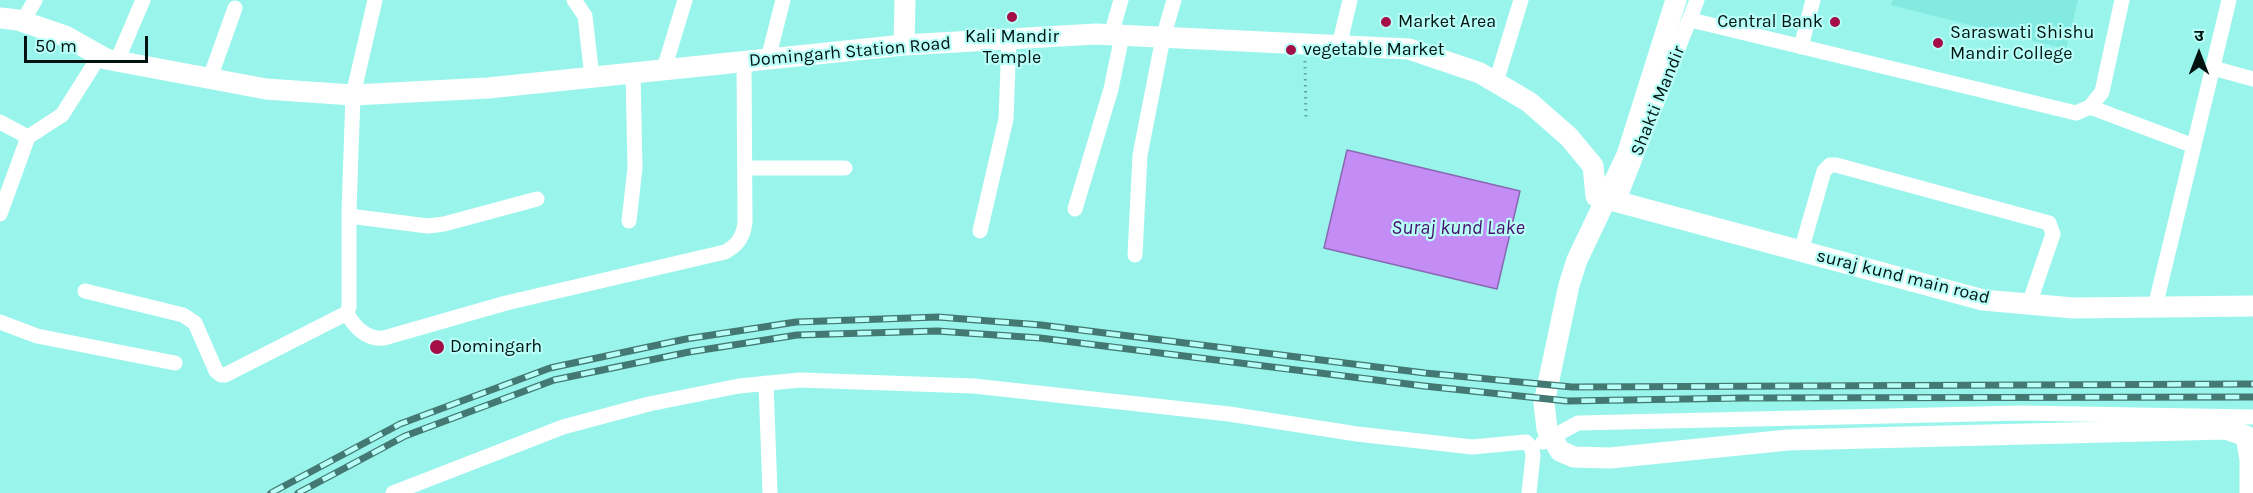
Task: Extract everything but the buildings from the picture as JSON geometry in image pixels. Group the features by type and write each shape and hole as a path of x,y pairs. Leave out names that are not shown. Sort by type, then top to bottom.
{"street":[{"path":"23,21 35,0"},
{"path":"0,214 28,137 62,114 108,58 143,0"},
{"path":"375,0 353,95 349,216 350,319 370,337 384,338 506,303 725,252 736,246 745,226 744,61"},
{"path":"574,0 585,16 592,77"},
{"path":"664,69 685,0"},
{"path":"768,58 783,0"},
{"path":"904,45 905,0"},
{"path":"1075,209 1111,89 1121,0"},
{"path":"1135,255 1140,155 1163,38 1174,0"},
{"path":"1339,46 1350,0"},
{"path":"1496,82 1521,0"},
{"path":"1676,0 1627,155 1577,260 1569,285 1544,403 1547,429 1560,451 1574,457 1610,458 1788,440 2226,429 2246,436 2250,459 2250,493"},
{"name":"Shakti Mandir","path":"1618,202 1697,0"},
{"path":"1801,47 1813,0"},
{"path":"1691,20 2076,112 2090,107 2102,92 2122,0"},
{"path":"2155,307 2229,0"},
{"path":"210,78 235,8"},
{"name":"Domingarh Station Road","path":"0,18 23,21 65,36 108,58 267,89 353,95 488,88 904,45 1009,39 1116,35 1409,49 1480,73 1529,102 1569,137 1593,166 1596,196 1564,275 1547,346"},
{"path":"980,231 1006,119 1009,39"},
{"path":"2213,68 2253,79"},
{"path":"629,221 635,150 633,73"},
{"path":"2090,107 2194,146"},
{"path":"0,122 28,137"},
{"path":"1801,251 1824,171 1830,165 1836,165 2049,223 2053,234 2030,304"},
{"path":"745,168 845,168"},
{"name":"suraj kund main road","path":"1596,196 1983,300 2073,308 2253,306"},
{"path":"349,216 428,226 444,224 537,199"},
{"path":"86,291 183,315 195,323 216,371 221,375 350,319"},
{"path":"0,322 37,336 176,363"},
{"path":"393,493 563,427 649,405 739,386 800,380 974,386 1229,414 1357,434 1472,447 1526,442 1532,448 1533,456 1529,493"},
{"path":"766,383 770,493"},
{"path":"1532,448 1578,423 2020,413 2253,417"}],"path":[{"path":"1305,44 1306,120"}],"shaded area":[{"path":"1893,0 2078,0 2066,49 1891,5"}],"water":[{"name":"Suraj kund Lake","path":"1347,150 1520,191 1497,289 1324,248"}],"railway":[{"path":"271,493 400,424 550,368 686,339 796,322 938,317 1041,325 1425,373 1572,387 2253,384"},
{"path":"298,493 405,436 554,380 689,352 797,335 937,331 1040,338 1424,386 1567,401 1744,398 2253,397"}],"place":[{"name":"Kali Mandir Temple","path":"1012,17"},
{"name":"Market Area","path":"1386,22"},
{"name":"Central Bank","path":"1835,22"},
{"name":"Saraswati Shishu Mandir College","path":"1938,43"},
{"name":"vegetable Market","path":"1291,50"},
{"name":"Domingarh","path":"437,347"}]}
